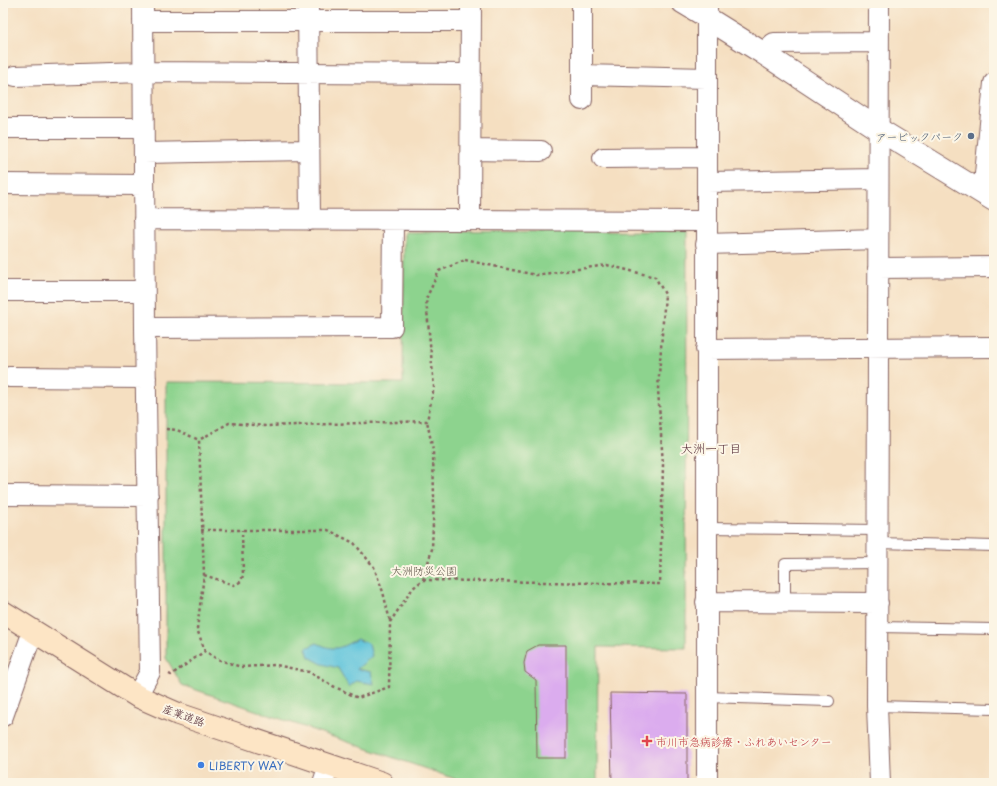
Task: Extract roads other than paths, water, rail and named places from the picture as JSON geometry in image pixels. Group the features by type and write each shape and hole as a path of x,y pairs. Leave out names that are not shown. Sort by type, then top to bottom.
{"main road":[{"name":"産業道路","path":"3,612 137,696 326,774 382,783"}],"street":[{"path":"582,3 582,100"},
{"path":"682,3 707,11 764,53 878,129 989,197 994,83"},
{"path":"879,3 877,706 880,783"},
{"path":"707,11 706,697 708,783"},
{"path":"137,696 150,672 144,291 143,12 471,12 470,220"},
{"path":"308,12 310,220"},
{"path":"764,53 774,44 878,42"},
{"path":"16,76 143,72 471,74"},
{"path":"582,75 706,78"},
{"path":"3,128 143,128"},
{"path":"144,153 309,150"},
{"path":"471,150 541,151"},
{"path":"602,158 706,157"},
{"path":"707,182 878,179"},
{"path":"3,184 144,185"},
{"path":"144,220 706,221"},
{"path":"145,328 392,327 394,220"},
{"path":"706,244 878,239"},
{"path":"878,268 994,267"},
{"path":"3,291 144,291"},
{"path":"706,349 994,347"},
{"path":"9,377 146,378"},
{"path":"3,495 148,496"},
{"path":"706,602 878,604"},
{"path":"3,716 33,630"}],"lane":[{"path":"706,528 878,536 994,546"},
{"path":"785,603 785,564 878,563"},
{"path":"878,627 994,629"},
{"path":"706,697 829,701"},
{"path":"877,706 994,709"}],"water":[{"path":"357,639 369,644 372,656 357,669 371,672 374,684 356,681 349,687 338,668 322,664 309,657 306,648 317,643 323,646 337,648"}],"place":[{"name":"アービックパーク","path":"971,136"},
{"name":"市川市急病診療・ふれあいセンター","path":"647,741"},
{"name":"LIBERTY WAY","path":"201,765"}],"district":[{"name":"大洲一丁目","path":"711,448"}],"park label":[{"name":"大洲防災公園","path":"424,570"}]}
